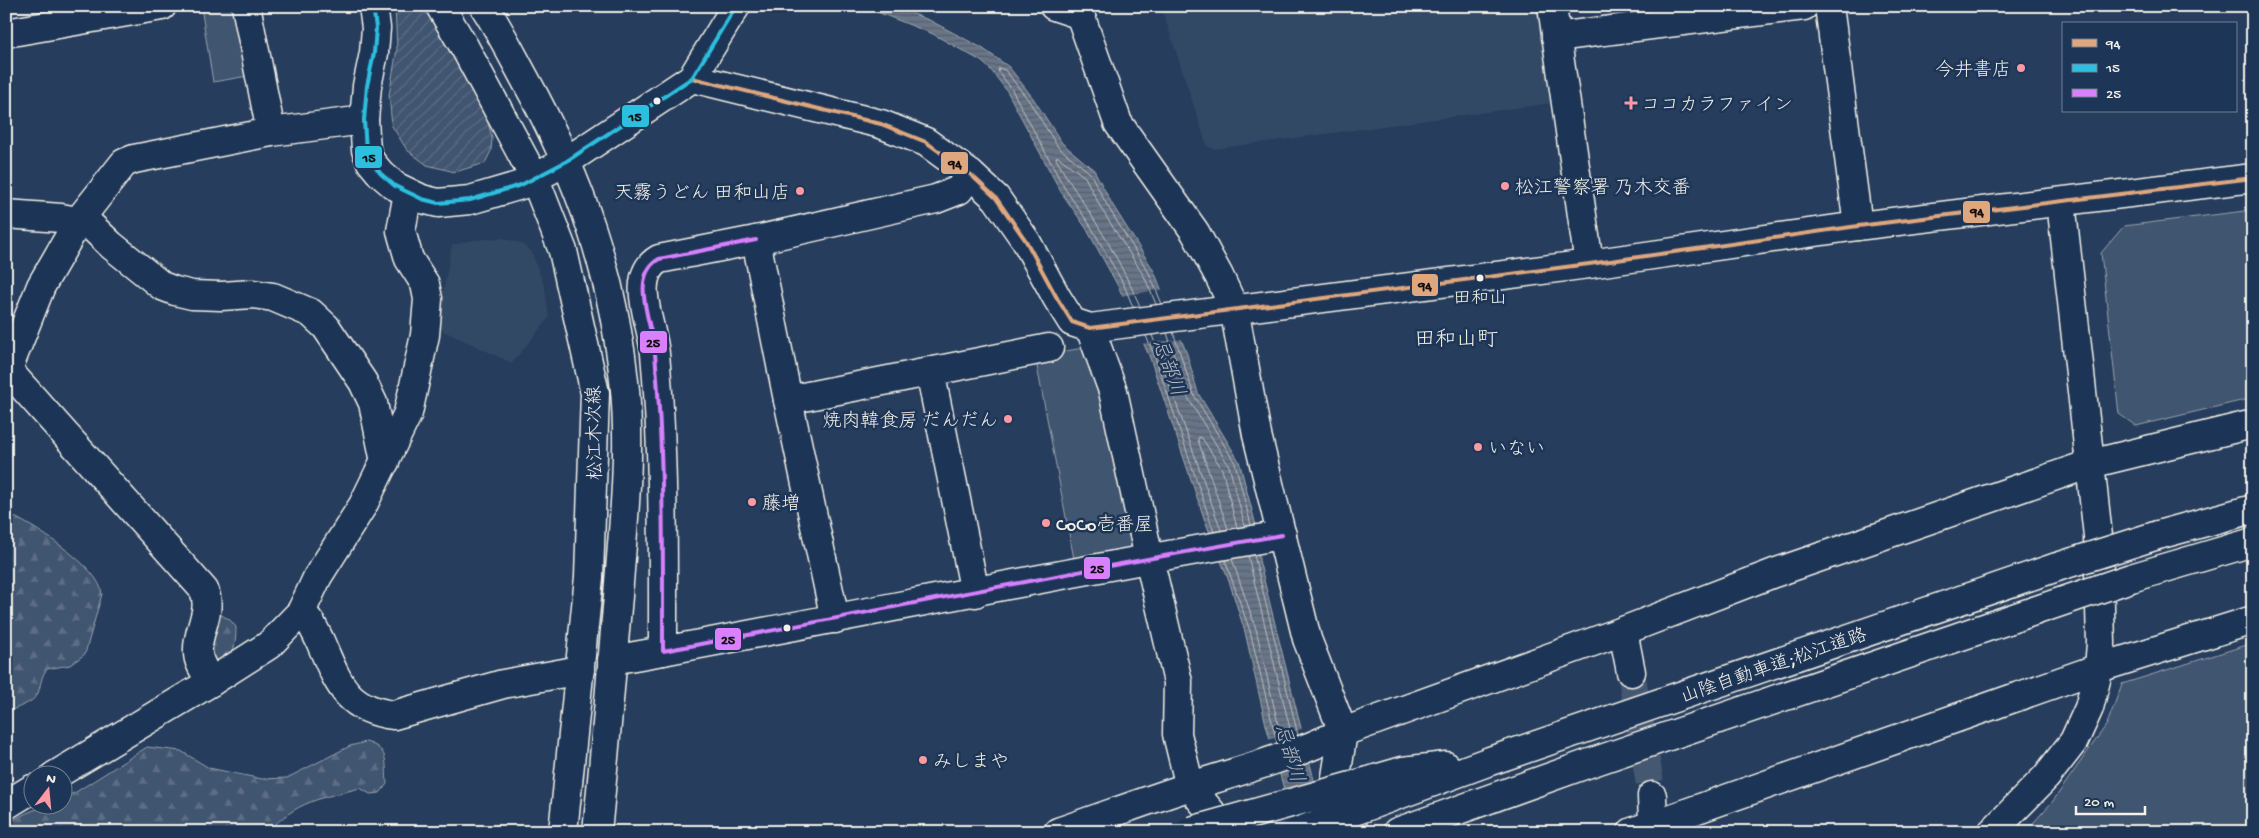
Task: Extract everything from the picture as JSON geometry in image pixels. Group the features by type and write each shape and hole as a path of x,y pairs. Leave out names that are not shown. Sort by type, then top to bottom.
{"main road":[{"path":"6,33 162,6"},
{"path":"246,6 271,132"},
{"path":"374,6 376,28 374,53 367,86 364,120 364,138 371,162 395,186 408,193 438,202 454,202 512,187 535,179 567,161 692,78 736,6"},
{"name":"松江木次線","path":"440,6 535,179 563,251 595,393 589,577 563,832"},
{"name":"松江木次線","path":"484,6 541,108 567,161 601,256 613,306 625,391 627,442 624,523 597,832"},
{"path":"1054,6 1078,14 1082,20 1118,123 1195,232 1219,276 1222,310 1257,435 1276,536 1308,640 1333,737 1336,777 1354,832"},
{"path":"1552,6 1589,264"},
{"path":"1556,37 1804,6"},
{"path":"1829,6 1858,226"},
{"path":"692,78 881,124 926,142 970,174 996,198 1026,241 1072,322 1098,327 1589,264 1858,226 2253,178"},
{"path":"211,682 200,663 198,653 208,608 204,590 7,369 30,311 79,220 124,163 134,159 271,132 364,120"},
{"path":"663,651 663,448 654,345 643,287 644,277 652,263 659,259 756,240 936,199 959,190 970,174"},
{"path":"71,766 269,645 301,612 318,576 363,505 408,413 425,335 428,299 425,284 409,260 401,231 408,193"},
{"path":"1992,832 2046,777 2074,741 2089,708 2099,668 2101,642 2098,536 2061,202"},
{"path":"6,214 79,220 88,223 162,286 192,295 253,294 273,297 311,313 326,327 363,382 373,403 385,462"},
{"path":"756,240 835,619"},
{"path":"1098,327 1156,557 1178,682 1177,734 1190,787 1212,814 1199,831"},
{"path":"788,400 1049,348"},
{"path":"930,371 975,593"},
{"path":"1058,832 1216,780 1623,631 1774,573 2090,464 2253,424"},
{"name":"山陰自動車道;松江道路","path":"1297,832 1365,794 1490,761 2057,567 2158,535 2253,509"},
{"path":"612,660 1276,536"},
{"name":"山陰自動車道;松江道路","path":"1397,832 1587,764 2131,578 2253,542"},
{"path":"301,612 310,620 337,680 354,702 375,713 394,716 503,684 580,670"},
{"path":"1643,828 2099,668 2253,620"},
{"path":"1623,631 1631,672"},
{"path":"1439,832 1587,764"},
{"path":"1199,831 1365,794"},
{"path":"6,805 22,795"},
{"path":"1643,828 1652,796"}],"shaded area":[{"path":"1161,6 1543,6 1552,103 1214,149 1207,146"},
{"path":"502,238 520,243 531,251 545,288 549,318 512,363 437,328 452,245 473,240"}],"green space":[{"path":"236,6 248,76 213,82 201,7"},
{"path":"395,6 423,6 485,111 492,138 491,151 485,163 455,172 427,165 407,150 392,126 389,95 397,49"},
{"path":"2253,210 2253,398 2136,426 2119,414 2101,253 2124,226"},
{"path":"1090,347 1136,542 1133,549 1074,559 1035,356"},
{"path":"6,513 47,536 78,559 99,583 102,594 85,654 70,665 47,669 43,675 36,697 24,705 6,712"},
{"path":"221,615 229,619 236,627 234,646 230,656 220,662 213,663 206,655 215,617"},
{"path":"2253,643 2253,832 2025,832 2053,801 2107,724 2122,684"},
{"path":"366,742 379,748 383,753 386,763 387,784 380,793 370,794 360,788 310,802 289,813 268,832 6,832 6,824 22,816 72,816 72,794 147,747 181,751 209,768 262,779 287,778 350,746"}],"water":[{"name":"忌部川","path":"862,6 894,6 931,21 982,48 1009,67 1033,98 1062,143 1094,170 1112,204 1154,271 1187,354 1198,393 1239,461 1259,537 1259,560 1327,832 1296,832 1266,725 1245,632 1230,584 1204,518 1150,358 1119,288 1086,228 1061,192 1007,91 990,69 981,61 933,34"}],"pier":[{"path":"1165,289 1184,339 1141,344 1120,296"},
{"path":"1304,728 1311,757 1276,769 1268,740"}],"tunnel":[{"path":"1631,672 1652,796"}],"transit line":[{"name":"15","path":"373,6 376,28 364,120 366,150 371,162 395,186 422,199 438,203 470,200 521,185 567,161 692,78 736,6"},
{"name":"94","path":"692,78 881,124 926,142 970,174 996,198 1026,241 1072,322 1090,328 1589,264 1858,226 2253,178"},
{"name":"25","path":"756,240 659,259 650,267 645,277 645,302 655,354 660,428 663,651 1282,535"}],"place":[{"name":"今井書店","path":"2021,68"},
{"name":"ココカラファイン","path":"1631,103"},
{"name":"松江警察署 乃木交番","path":"1505,186"},
{"name":"天霧うどん 田和山店","path":"800,191"},
{"name":"田和山","path":"1480,278"},
{"name":"焼肉韓食房 だんだん","path":"1008,419"},
{"name":"いない","path":"1478,447"},
{"name":"藤増","path":"752,502"},
{"name":"CoCo壱番屋","path":"1046,523"},
{"name":"みしまや","path":"923,760"}],"district":[{"name":"田和山町","path":"1456,338"}]}
